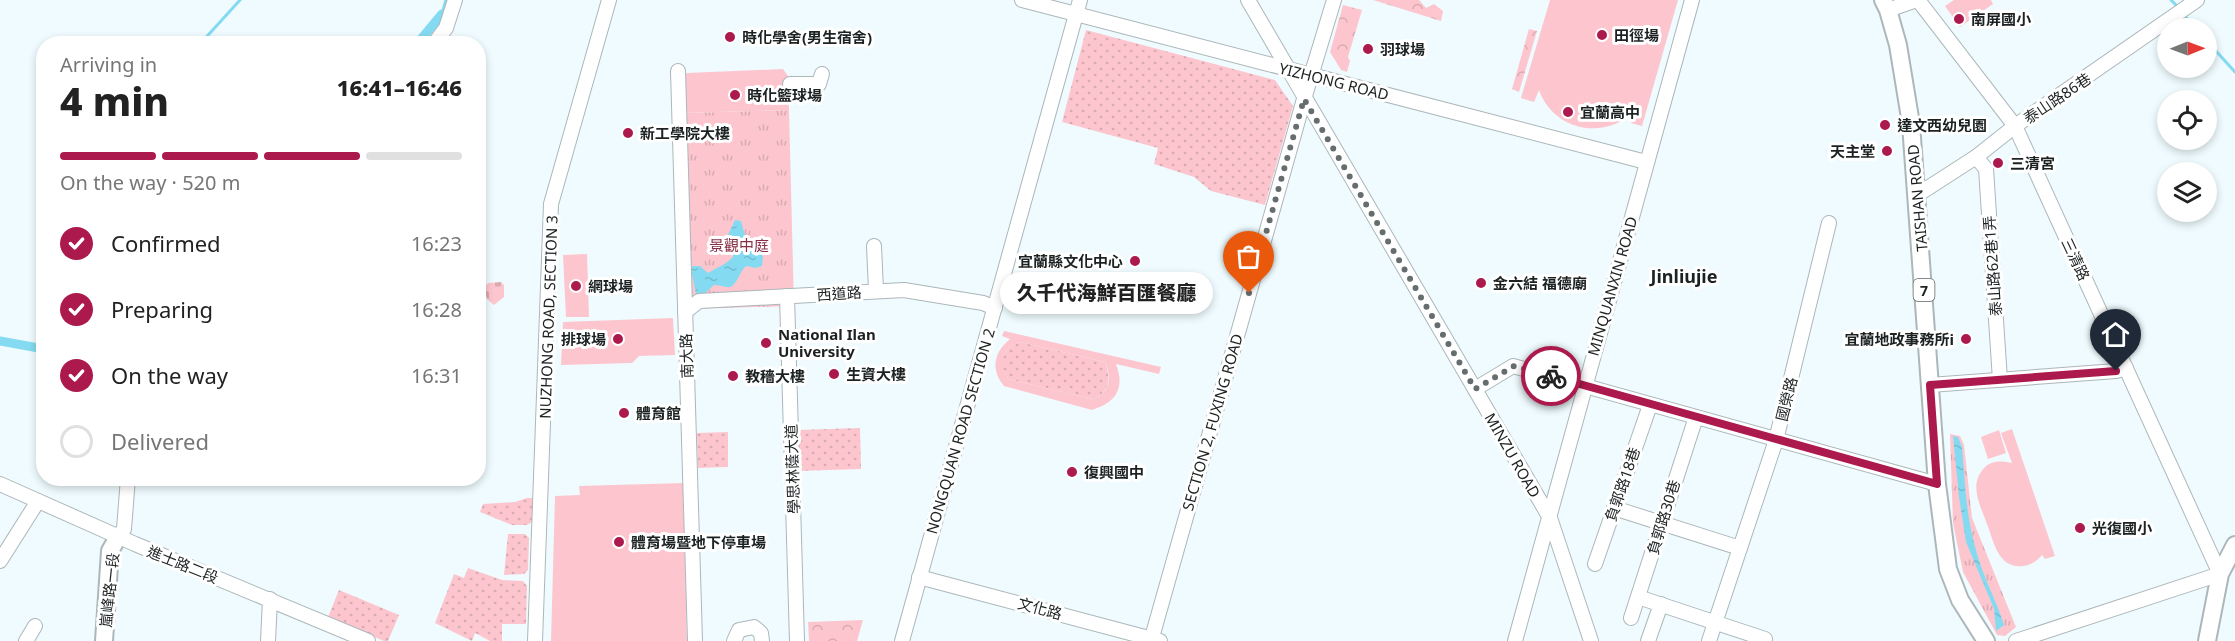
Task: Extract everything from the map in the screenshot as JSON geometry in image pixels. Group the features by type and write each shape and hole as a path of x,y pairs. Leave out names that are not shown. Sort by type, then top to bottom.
{"main road":[{"name":"TAISHAN ROAD","path":"1886,5 1905,80 1917,195 1937,484 1948,569 1960,600 1986,641"},
{"name":"嵐峰路一段","path":"104,641 110,551 118,537"},
{"name":"嵐峰路一段","path":"116,641 121,555 118,537"},
{"path":"2207,641 2220,574 2235,545"}],"street":[{"path":"440,36 446,28 455,0"},
{"name":"NUZHONG ROAD, SECTION 3","path":"535,641 551,204 609,0"},
{"name":"YIZHONG ROAD","path":"1022,0 1078,7 1287,69 1646,162"},
{"name":"MINZU ROAD","path":"1248,0 1550,518 1591,641"},
{"name":"SECTION 2, FUXING ROAD","path":"1154,640 1304,99 1334,0"},
{"name":"MINQUANXIN ROAD","path":"1515,641 1692,0"},
{"name":"三清路","path":"1886,5 1918,0 2015,126 2220,574"},
{"name":"泰山路86巷","path":"1917,195 1976,157 2015,126 2197,0"},
{"name":"NONGQUAN ROAD SECTION 2","path":"902,641 1078,7"},
{"name":"南大路","path":"678,71 695,641"},
{"path":"790,84 819,84 822,74"},
{"name":"泰山路62巷1弄","path":"1976,157 1986,169 2000,380"},
{"name":"國榮路","path":"1709,641 1776,441 1829,223"},
{"path":"874,246 876,290"},
{"name":"西道路","path":"685,312 699,302 876,290 904,290 983,303 995,308"},
{"name":"學思林蔭大道","path":"787,296 797,641"},
{"path":"1475,389 1514,366 1776,441 1937,484"},
{"path":"1930,385 2116,371 2126,368"},
{"name":"負郭路18巷","path":"1595,564 1650,405"},
{"name":"負郭路30巷","path":"1631,618 1696,417"},
{"name":"進士路二段","path":"0,484 118,537 368,641"},
{"path":"118,537 123,529 127,486"},
{"path":"0,561 38,501"},
{"path":"1614,508 1740,548"},
{"path":"2016,641 2220,574"},
{"name":"文化路","path":"920,577 1154,640"},
{"path":"1638,597 1765,639"},
{"path":"268,641 270,599"},
{"path":"1648,641 1660,604"},
{"path":"26,641 34,626"},
{"path":"735,641 739,630 754,627 761,633 762,641"}],"green space":[{"path":"1373,0 1419,0 1426,8 1434,4 1443,11 1441,21"},
{"path":"1550,0 1678,0 1642,126 1631,123 1634,112 1622,121 1608,126 1580,127 1555,114 1546,104 1539,90 1534,102 1521,98"},
{"path":"1954,0 1991,0 1993,4 1960,27 1945,6"},
{"path":"1343,5 1362,10 1348,57 1350,61 1347,72 1341,70 1330,52"},
{"path":"1529,29 1537,31 1519,92 1512,89"},
{"path":"1086,30 1275,80 1293,106 1265,205 1211,191 1194,177 1154,164 1158,148 1062,122"},
{"name":"時化籃球場","path":"783,69 788,76 789,110 682,113 681,80 687,73"},
{"name":"景觀中庭","path":"789,110 794,306 688,309 682,113"},
{"name":"網球場","path":"587,254 589,317 566,317 563,255"},
{"path":"501,282 504,285 504,297 494,305 486,296 486,284"},
{"name":"排球場","path":"673,318 675,355 639,356 632,363 561,365 563,322"},
{"path":"1004,331 1161,367 1159,374 1116,364 1120,380 1117,393 1108,403 1092,410 1004,386 997,373 996,361 1000,349 1010,339 1002,336","holes":["1020,342 1105,362 1108,384 1103,393 1093,399 1008,379 1003,370 1003,355 1009,347"]},
{"path":"1020,342 1105,362 1108,374 1106,388 1103,393 1093,399 1008,379 1003,370 1003,355 1009,347"},
{"path":"860,428 861,469 798,471 797,430"},
{"path":"2012,429 2055,556 2045,559 2042,555 2029,565 2023,566 2008,563 1998,553 1979,502 1976,487 1980,474 1991,463 2012,463 2001,433"},
{"path":"1999,430 2006,453 1988,459 1981,437"},
{"path":"728,432 728,467 698,468 697,433"},
{"path":"1950,434 1960,436 1964,445 1972,518 2016,627 2005,636 1997,635 1963,572 1953,523"},
{"name":"體育場暨地下停車場","path":"683,483 687,641 551,641 555,496 580,495 579,486"},
{"path":"533,498 532,522 527,525 512,525 480,512 483,504 515,502"},
{"path":"508,534 525,534 529,538 528,570 524,574 504,575"},
{"path":"468,568 502,580 523,581 527,586 526,624 502,624 502,641 490,641 475,633 472,641 435,623 454,574 464,578"},
{"path":"339,590 399,615 388,641 328,617"},
{"path":"863,620 857,641 809,641 808,622"}],"water":[{"path":"735,220 741,221 749,250 759,252 763,256 762,266 755,268 746,266 735,284 730,287 714,285 703,295 696,294 691,269 693,266 700,266 708,273 733,257 733,248 726,239"},
{"path":"1953,436 1958,437 1962,447 1968,512 1976,550 2004,625 1996,631 1994,609 1966,542"}],"waterway":[{"path":"207,36 240,0"},
{"path":"442,14 446,0"},
{"path":"2171,0 2178,7"},
{"path":"424,36 442,14"},
{"path":"2184,15 2187,18"},
{"path":"2217,52 2235,72"},
{"path":"0,341 36,348"}],"way so far":[{"path":"1249,293 1304,99 1475,389 1514,366 1551,376"}],"place":[{"name":"南屏國小","path":"1959,19"},
{"name":"田徑場","path":"1602,35"},
{"name":"時化學舍(男生宿舍)","path":"730,37"},
{"name":"羽球場","path":"1368,49"},
{"name":"時化籃球場","path":"735,95"},
{"name":"宜蘭高中","path":"1568,112"},
{"name":"達文西幼兒園","path":"1885,125"},
{"name":"新工學院大樓","path":"628,133"},
{"name":"天主堂","path":"1887,151"},
{"name":"三清宮","path":"1998,163"},
{"name":"宜蘭縣文化中心","path":"1135,261"},
{"name":"金六結 福德廟","path":"1481,283"},
{"name":"網球場","path":"576,286"},
{"name":"久千代海鮮百匯餐廳","path":"1249,293"},
{"name":"排球場","path":"618,339"},
{"name":"宜蘭地政事務所i","path":"1966,339"},
{"name":"National Ilan University","path":"766,343"},
{"name":"生資大樓","path":"834,374"},
{"name":"教穡大樓","path":"733,376"},
{"name":"體育館","path":"624,413"},
{"name":"復興國中","path":"1072,472"},
{"name":"光復國小","path":"2080,528"},
{"name":"體育場暨地下停車場","path":"619,542"}],"district":[{"name":"Jinliujie","path":"1684,276"}],"route":[{"path":"1551,376 1776,441 1937,484 1930,385 2116,371"}]}
